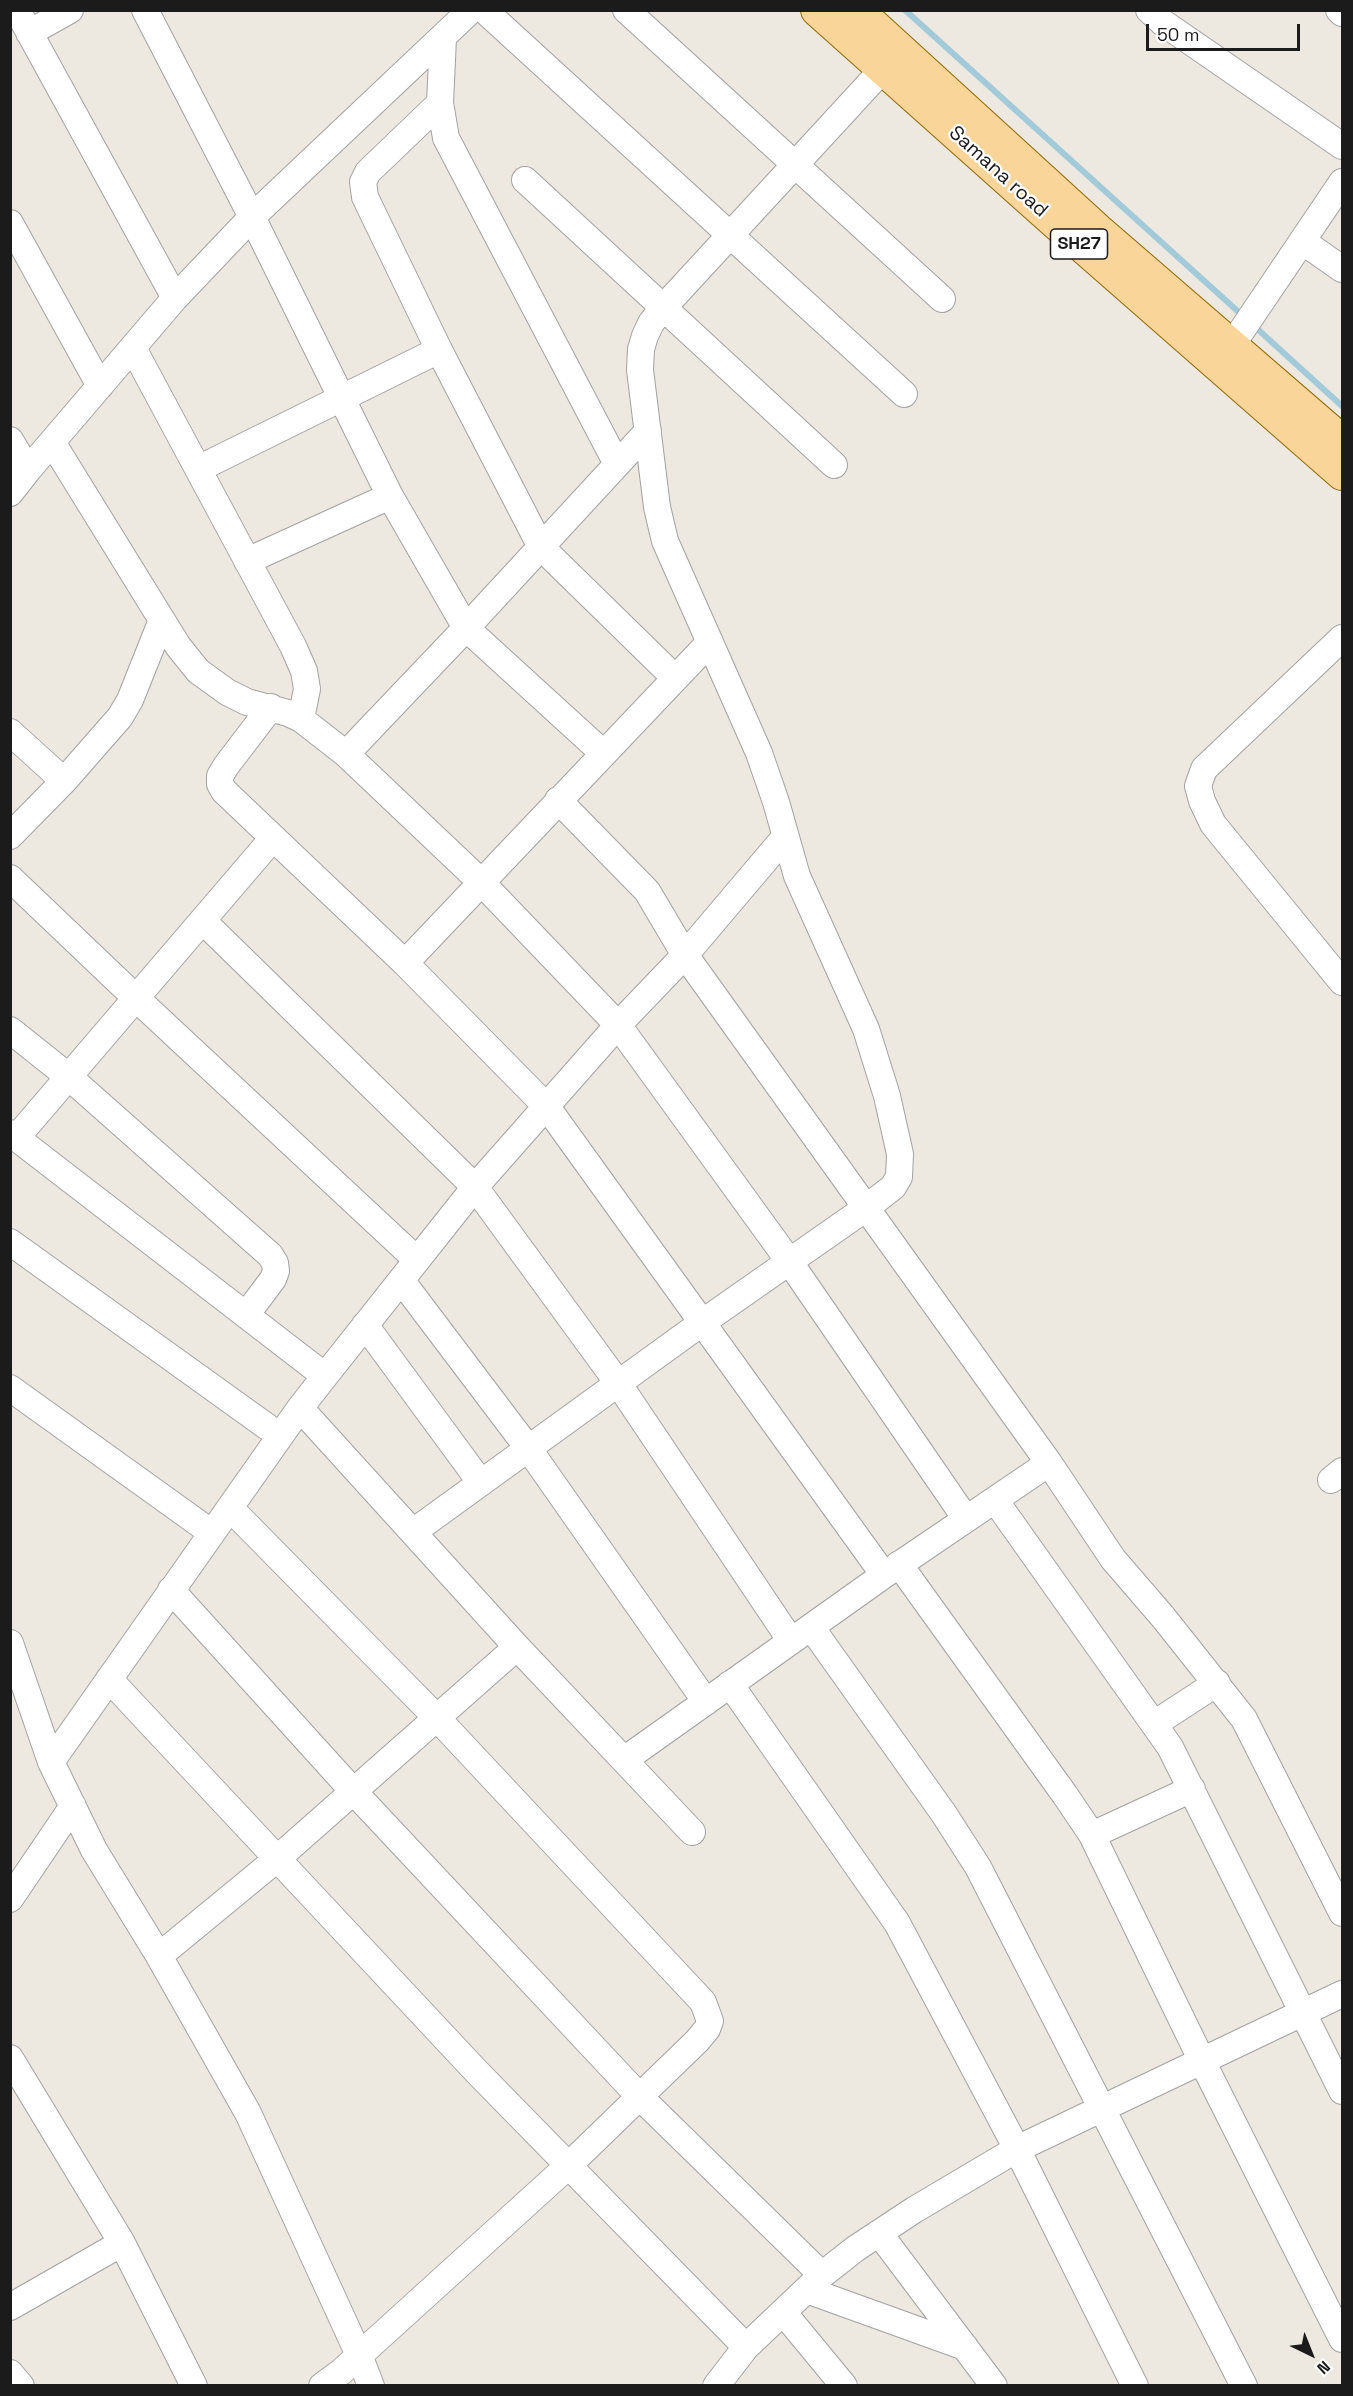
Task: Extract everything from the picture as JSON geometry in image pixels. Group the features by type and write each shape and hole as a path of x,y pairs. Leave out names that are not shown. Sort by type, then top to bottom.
{"main road":[{"name":"Samana road","path":"818,10 891,60 1066,217 1342,474"},
{"name":"Samana road","path":"857,10 891,60"},
{"name":"Samana road","path":"1066,217 1245,326 1342,441"}],"street":[{"path":"17,10 175,298"},
{"path":"29,33 70,10"},
{"path":"145,10 252,217 390,496 466,628 603,753"},
{"path":"10,493 175,298 252,217 471,10"},
{"path":"484,10 904,394"},
{"path":"626,10 942,299"},
{"path":"1149,10 1162,22 1342,146"},
{"path":"1339,10 1342,13"},
{"path":"443,38 440,103 446,138 617,464"},
{"path":"413,1532 703,1322 866,1208 893,1187 899,1177 900,1154 887,1096 866,1029 797,876 759,753 665,541 657,507 640,370 641,349 651,323 663,308 891,60"},
{"path":"440,103 368,172 362,190 439,350 541,547 675,678"},
{"path":"525,180 834,465"},
{"path":"1245,326 1342,183"},
{"path":"10,223 100,386"},
{"path":"1302,242 1342,269"},
{"path":"133,348 293,646 304,671 307,688 301,719"},
{"path":"198,469 439,350"},
{"path":"346,754 466,628 648,430"},
{"path":"10,440 28,470"},
{"path":"52,442 162,620 198,671 212,682 247,702 271,707 301,719 346,754 481,882 618,1025 789,1261 966,1519"},
{"path":"248,561 390,496"},
{"path":"10,836 64,782 120,717 130,700 162,620"},
{"path":"1342,638 1204,769 1198,786 1202,801 1214,824 1342,982"},
{"path":"405,963 710,642"},
{"path":"271,707 226,766 220,777 220,784 224,791 405,963 547,1107 703,1322 1065,1795 1092,1835 1202,2061 1342,2339"},
{"path":"10,732 64,782"},
{"path":"558,800 647,891 685,955 1049,1463 1113,1559 1217,1683 1244,1719 1342,1913"},
{"path":"51,1762 300,1408 365,1325 475,1187 618,1025 685,955 785,837"},
{"path":"273,838 69,1077 14,1135 325,1376"},
{"path":"10,878 417,1260"},
{"path":"203,921 475,1187 801,1634 938,1805 978,1867 1244,2385"},
{"path":"10,1030 69,1077 270,1255 275,1263 276,1271 273,1279 246,1315"},
{"path":"10,1242 280,1436"},
{"path":"401,1280 528,1448 706,1702"},
{"path":"365,1325 481,1483"},
{"path":"10,1388 212,1533"},
{"path":"300,1408 517,1647 692,1832"},
{"path":"624,1760 892,1569 1049,1463"},
{"path":"995,1500 1170,1747 1342,2091"},
{"path":"230,1508 437,1718 703,2002 710,2021 707,2029 568,2166 341,2372 322,2385"},
{"path":"171,1590 354,1792 814,2283 965,2347"},
{"path":"10,1643 51,1762 94,1850 159,1956 248,2113 371,2385"},
{"path":"159,1956 278,1858 517,1647"},
{"path":"109,1679 476,2071 746,2347"},
{"path":"1154,1724 1217,1683"},
{"path":"730,1684 897,1923 1017,2149 1135,2385"},
{"path":"1092,1835 1192,1789"},
{"path":"10,1899 73,1806"},
{"path":"716,2385 746,2347 814,2283 879,2233 914,2210 1017,2149 1342,1994"},
{"path":"10,2058 122,2243 194,2385"},
{"path":"879,2233 994,2385"},
{"path":"10,2307 122,2243"},
{"path":"783,2312 844,2385"},
{"path":"10,2373 21,2385"}],"waterway":[{"path":"905,10 1243,316"},
{"path":"1253,325 1342,406"}]}
